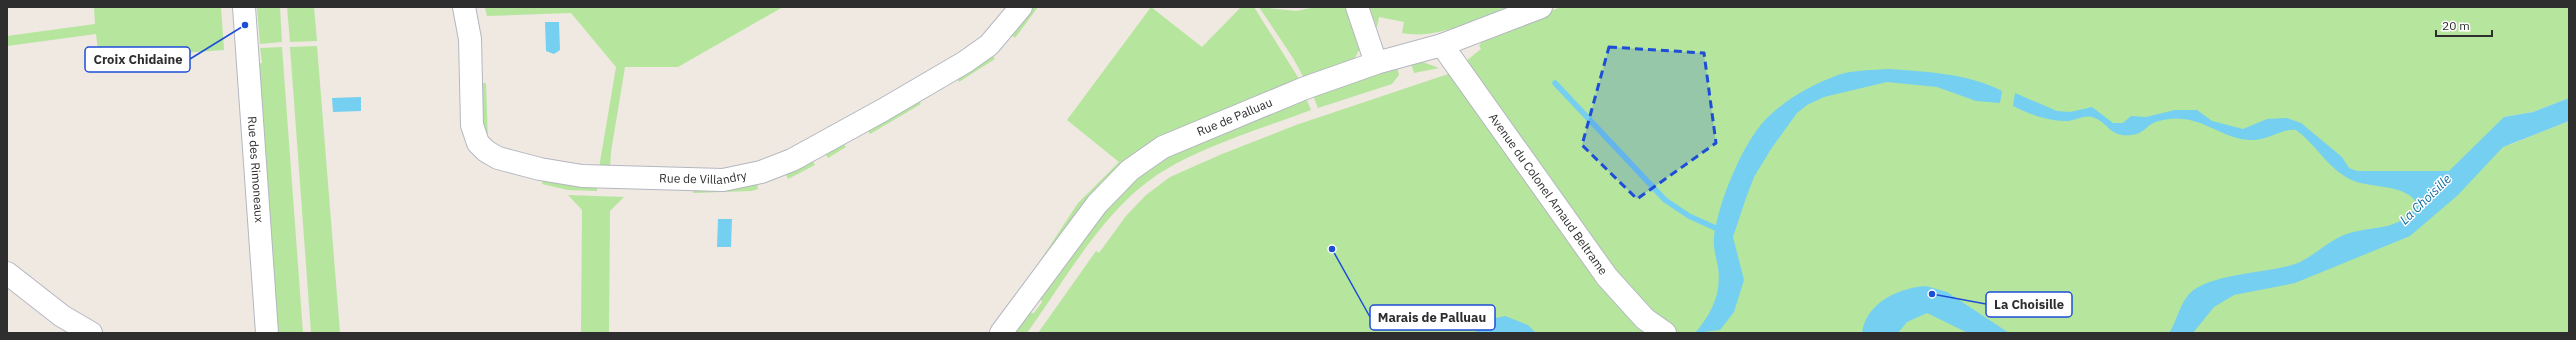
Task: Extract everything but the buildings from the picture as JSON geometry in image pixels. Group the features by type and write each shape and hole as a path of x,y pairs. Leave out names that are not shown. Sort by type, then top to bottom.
{"street":[{"name":"Rue des Rimoneaux","path":"244,7 267,333"},
{"name":"Rue de Villandry","path":"464,7 470,39 472,125 478,143 486,151 498,158 582,176 723,180 761,172 792,160 883,110 965,62 989,45 1021,7"},
{"path":"1357,7 1376,63"},
{"name":"Rue de Palluau","path":"1001,333 1097,204 1130,170 1178,139 1305,88 1376,63 1442,45 1541,7"},
{"name":"Avenue du Colonel Arnaud Beltrame","path":"1442,45 1607,277 1645,319 1665,333"},
{"path":"7,273 62,316 91,333"}],"highlighted area":[{"path":"1609,47 1704,53 1716,143 1637,199 1582,145"}],"green space":[{"path":"221,7 224,50 99,59 96,34 7,46 7,36 95,24 94,8"},
{"path":"253,7 280,7 282,42 260,44 257,8"},
{"path":"287,7 314,7 317,41 290,42"},
{"path":"783,7 678,67 625,67 611,152 610,168 599,168 616,67 571,13 487,16 485,8"},
{"path":"1029,7 1038,7 1015,38 1009,33"},
{"path":"1151,7 1202,47 1241,7 1254,7 1301,82 1185,128 1013,302 1078,203 1119,162 1067,120"},
{"path":"1259,7 1296,11 1316,7 1346,7 1362,44 1353,62 1305,80 1293,58"},
{"path":"1369,7 1510,7 1443,31 1429,34 1415,34 1402,33 1404,22 1379,17 1377,28"},
{"path":"1562,7 2569,7 2569,98 2533,112 2504,117 2509,145 2569,121 2569,333 1038,333 1096,251 1099,253 1126,216 1146,195 1170,177 1222,154 1296,125 1451,73 1481,49 1479,46 1483,40 1530,17"},
{"path":"317,46 340,333 311,333 290,47"},
{"path":"282,47 303,333 277,333 257,64 262,63 260,48"},
{"path":"990,52 995,59 959,82 955,76"},
{"path":"1420,61 1439,68 1414,73 1411,64"},
{"path":"1396,64 1399,75 1392,84 1318,108 1312,93"},
{"path":"478,83 486,83 488,141 483,134"},
{"path":"1305,96 1311,110 1206,149 1166,169 1150,180 1115,212 1099,231 1083,251 1027,333 1012,333 1025,313 1034,313 1042,302 1038,293 1084,231 1150,164"},
{"path":"917,98 921,104 870,134 866,128"},
{"path":"842,141 846,147 828,158 824,152"},
{"path":"812,159 815,165 788,179 785,172"},
{"path":"544,177 597,184 597,191 568,190 542,184"},
{"path":"757,182 758,189 751,191 693,193 693,186"},
{"path":"568,195 624,197 610,211 609,333 581,333 582,210"}],"water":[{"path":"545,22 559,22 560,50 554,54 546,51"},
{"path":"1889,69 1947,74 1975,80 2002,91 2000,103 1976,101 1937,87 1887,82 1824,97 1807,105 1797,113 1771,149 1754,177 1746,198 1733,237 1744,280 1734,312 1720,330 1695,333 1706,318 1717,295 1719,277 1714,249 1714,237 1720,208 1740,158 1757,130 1766,119 1782,105 1799,93 1818,83 1850,72"},
{"path":"2015,93 2057,111 2070,112 2092,107 2113,123 2123,123 2131,116 2146,117 2175,110 2197,110 2212,121 2243,129 2267,119 2287,118 2301,123 2342,157 2349,168 2357,171 2449,171 2504,117 2533,112 2569,98 2569,121 2503,147 2458,195 2410,236 2295,283 2234,295 2214,307 2193,333 2169,333 2186,298 2195,289 2205,284 2230,276 2295,264 2306,259 2344,235 2384,227 2402,220 2418,205 2413,198 2406,193 2354,181 2345,177 2337,171 2296,130 2286,131 2253,140 2235,137 2201,123 2183,119 2166,119 2153,123 2137,134 2124,135 2114,132 2098,119 2092,117 2061,121 2032,115 2013,106"},
{"path":"361,97 361,111 333,112 332,98"},
{"path":"718,219 732,219 731,247 717,247"},
{"path":"1926,286 1947,292 2009,333 1968,333 1927,313 1907,322 1898,333 1862,333 1865,322 1870,313 1885,299 1905,290"},
{"path":"1505,316 1528,325 1536,333 1474,333 1487,320"}],"waterway":[{"path":"1555,83 1665,200 1689,216 1722,231"}],"place":[{"name":"Croix Chidaine","path":"245,25"},
{"name":"Marais de Palluau","path":"1332,249"},
{"name":"La Choisille","path":"1932,294"}]}
